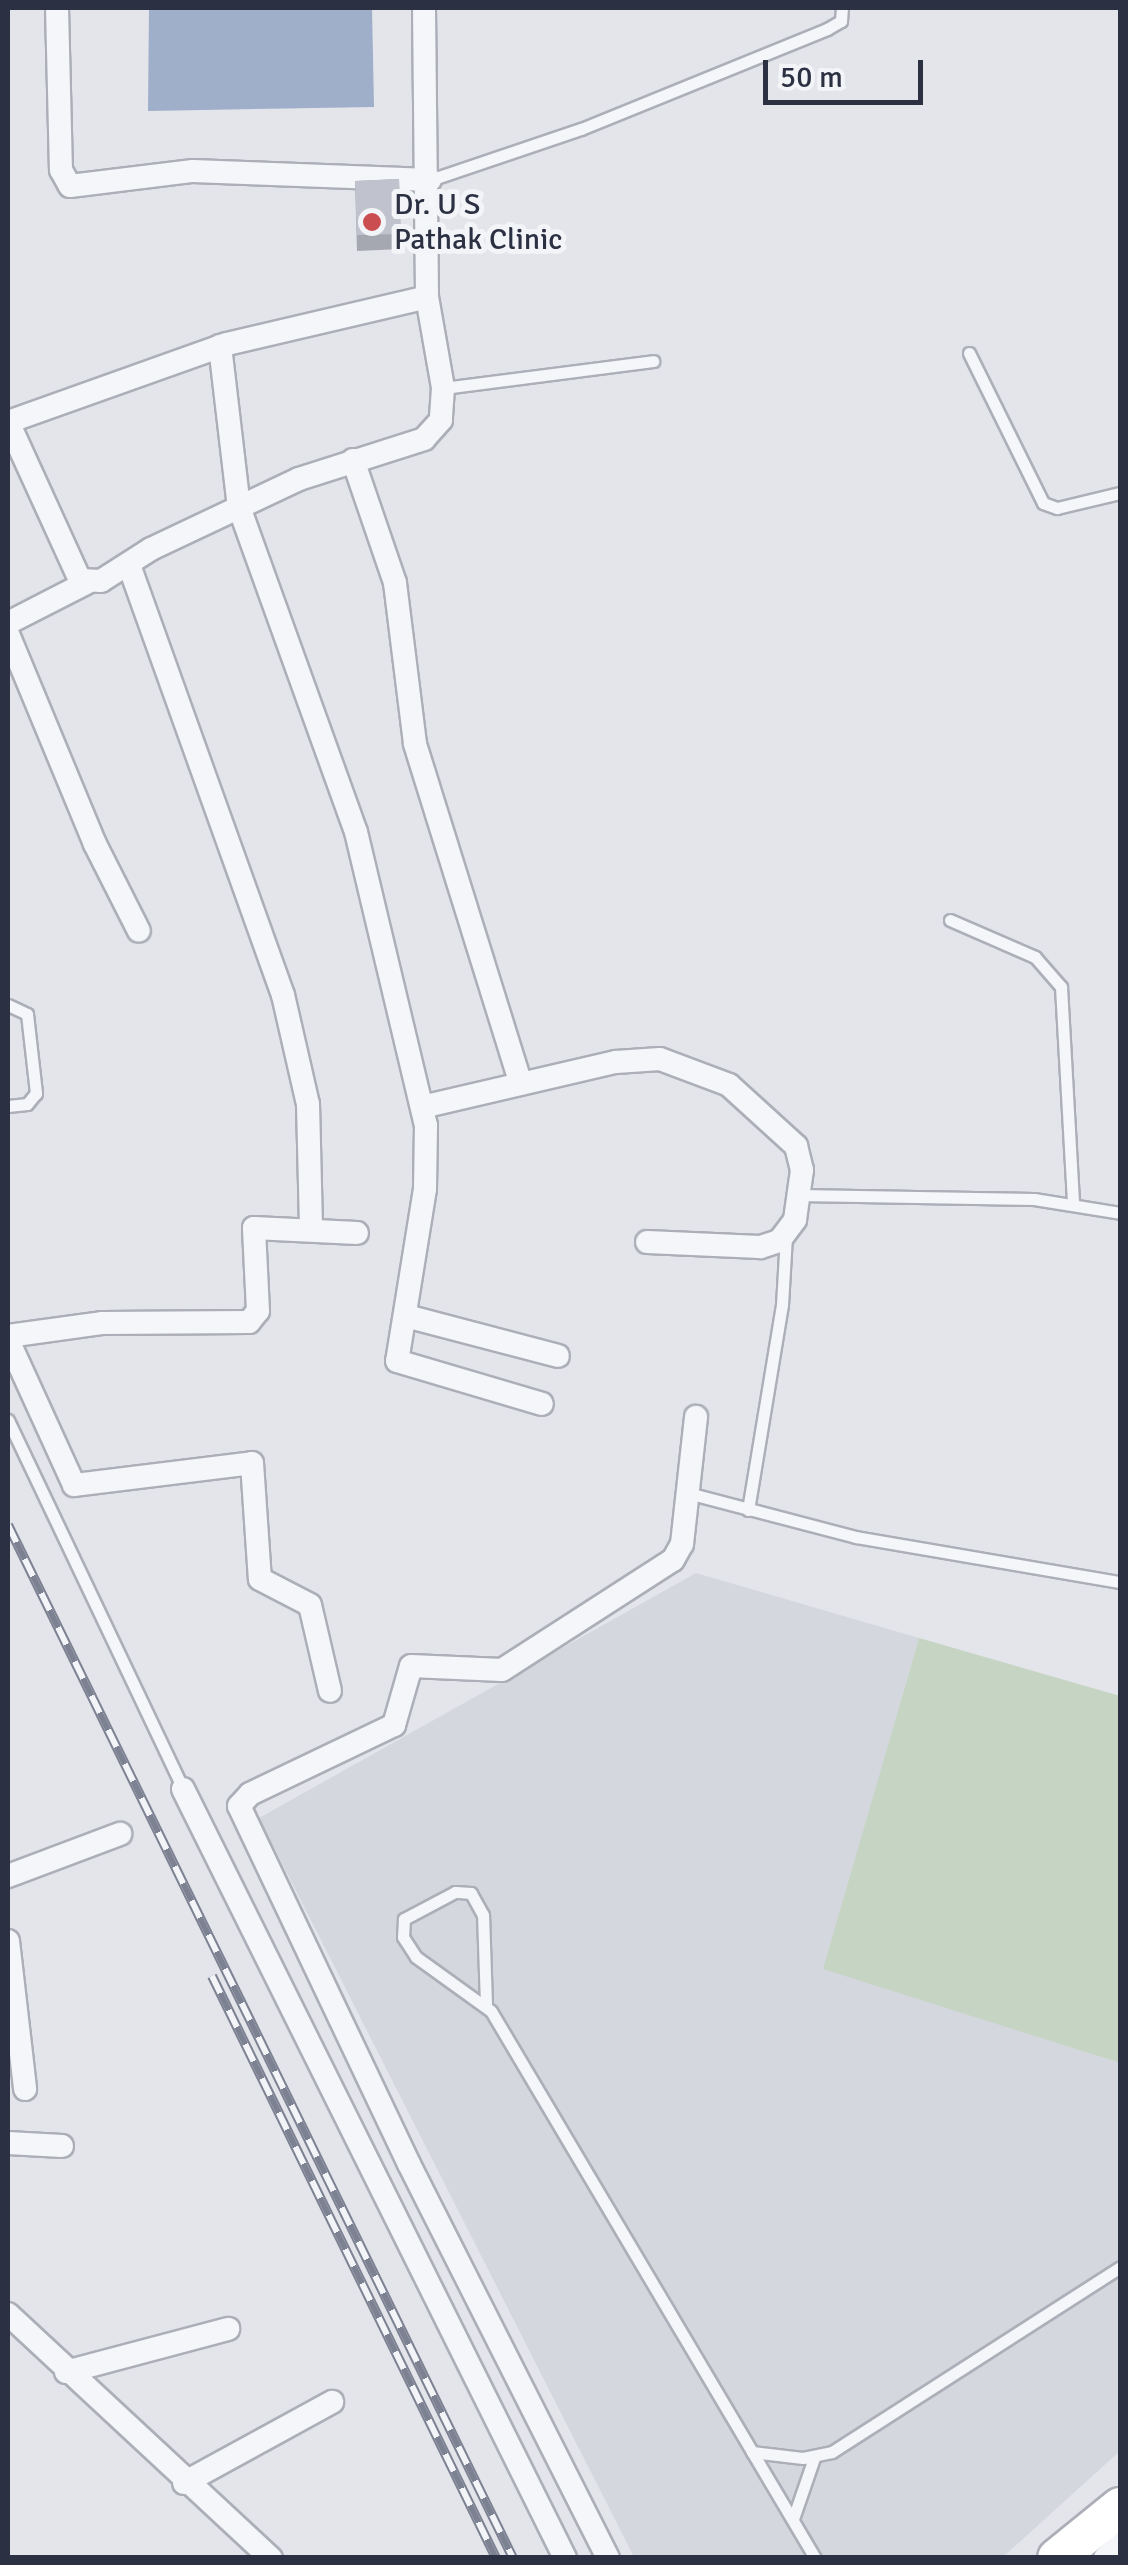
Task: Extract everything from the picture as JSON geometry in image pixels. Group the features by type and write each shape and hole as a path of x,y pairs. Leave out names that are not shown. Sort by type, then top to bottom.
{"main road":[{"path":"1058,2558 1120,2507"}],"street":[{"path":"58,8 61,170 70,186 205,171 430,180"},
{"path":"8,623 239,507 354,460 424,439 440,420 444,388 427,297 430,180 424,8"},
{"path":"86,582 70,562 8,422 220,346 427,297"},
{"path":"220,346 239,507 356,832 422,1107 425,1189 396,1357 403,1367 542,1404"},
{"path":"354,460 396,583 415,744 520,1082"},
{"path":"129,564 283,995 308,1104 310,1227"},
{"path":"8,634 94,844 139,931"},
{"path":"422,1107 520,1082 638,1059 678,1064 747,1098 790,1139 802,1161 786,1236 760,1247 647,1242"},
{"path":"330,1692 307,1601 262,1584 250,1461 78,1488 66,1476 8,1338 104,1322 249,1322 258,1311 252,1229 310,1227 357,1234"},
{"path":"406,1316 558,1356"},
{"path":"608,2558 409,2164 240,1802 394,1725 411,1666 502,1670 666,1566 682,1544 696,1416"},
{"path":"183,1789 565,2558"},
{"path":"8,1876 120,1834"},
{"path":"8,1941 26,2090"},
{"path":"8,2144 62,2146"},
{"path":"8,2314 184,2484 271,2558"},
{"path":"66,2372 228,2329"},
{"path":"184,2484 332,2402"},
{"path":"1105,2558 1120,2544"}],"lane":[{"path":"430,180 581,129 827,29 841,21 842,8"},
{"path":"969,353 1046,506 1120,493"},
{"path":"444,388 652,361"},
{"path":"950,920 1035,957 1061,987 1073,1204"},
{"path":"8,1006 24,1008 30,1021 36,1093 27,1104 8,1106"},
{"path":"798,1194 1073,1204 1120,1213"},
{"path":"748,1510 782,1305 786,1236"},
{"path":"8,1420 183,1789"},
{"path":"688,1493 856,1537 1120,1582"},
{"path":"486,2004 477,1899 455,1892 412,1912 402,1928 408,1948 486,2004 815,2558"},
{"path":"752,2452 814,2458 848,2443 1120,2267"},
{"path":"793,2519 814,2458"}],"shaded area":[{"path":"696,1573 919,1638 824,1968 1120,2063 1120,2451 1003,2557 634,2557 259,1818"}],"green space":[{"path":"919,1638 1120,1696 1120,2063 823,1969"}],"water":[{"path":"149,8 372,8 374,107 148,111"}],"building":[{"path":"399,179 401,234 357,235 355,181"}],"railway":[{"path":"8,1525 513,2558"},
{"path":"212,1976 496,2558"}],"place":[{"name":"Dr. U S Pathak Clinic","path":"372,222"}]}
